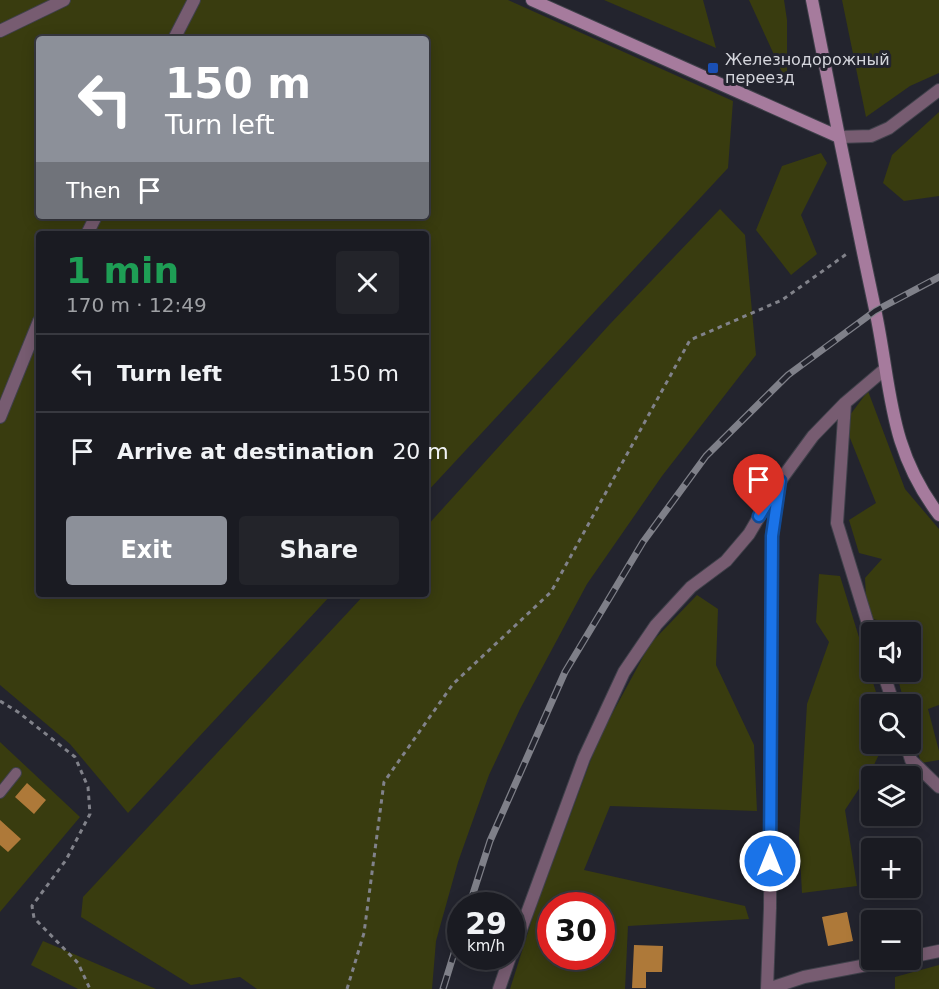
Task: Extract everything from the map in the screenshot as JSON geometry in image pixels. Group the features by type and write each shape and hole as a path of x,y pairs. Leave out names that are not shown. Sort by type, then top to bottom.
{"main road":[{"path":"532,0 839,137"},
{"path":"812,0 875,312 895,426 905,457 939,515"}],"street":[{"path":"0,31 64,0"},
{"path":"176,36 194,0"},
{"path":"839,137 871,136 889,128 939,90"},
{"path":"0,417 36,328"},
{"path":"525,918 584,758 624,672 656,625 691,587 726,561 749,534 780,481 813,436 845,403 885,369"},
{"path":"845,403 837,523 867,622"},
{"path":"780,481 772,536 768,989 804,977 861,966"},
{"path":"909,754 911,760 939,787"},
{"path":"921,955 939,951"},
{"path":"499,989 506,970"}],"lane":[{"path":"0,793 16,773"}],"path":[{"path":"347,989 364,933 384,782 453,684 551,592 690,340 782,300 860,245"},
{"path":"0,700 75,757 88,787 90,814 66,860 32,906 34,918 78,963 90,989"}],"green space":[{"path":"0,0 508,0 733,101 728,168 429,490 429,231 36,231 36,597 329,597 128,813 70,744 0,685"},
{"path":"604,0 703,0 716,48"},
{"path":"749,0 784,0 787,20 787,83"},
{"path":"842,0 939,0 939,73 910,86 866,117"},
{"path":"939,112 939,196 904,201 883,183 892,155"},
{"path":"821,153 827,163 801,215 817,254 791,275 756,230 782,166"},
{"path":"720,209 745,235 756,355 662,476 587,584 520,709 489,775 450,892 447,892 447,902 436,941 432,989 257,989 240,977 191,985 81,917 83,897 362,597 429,597 429,524 610,324"},
{"path":"868,391 905,489 939,529 939,705 928,709 939,751 939,760 921,763 919,754 921,754 921,694 902,694 899,682 921,682 921,622 888,622 867,618 865,578 882,559 859,553 849,520 876,503 844,423"},
{"path":"819,574 840,576 861,644 861,682 873,682 877,694 861,694 861,754 879,754 873,766 861,766 861,786 845,810 857,886 802,893 799,838 807,704 829,642 816,622"},
{"path":"697,595 718,609 716,665 754,745 757,811 610,806 584,870 745,906 749,919 628,926 625,989 510,989 516,970 525,970 525,942 537,905 537,970 615,970 615,892 542,892 599,738 650,644"},
{"path":"0,742 80,817 0,912"},
{"path":"43,941 156,989 78,989 31,965"},
{"path":"939,965 939,989 895,989 895,977"}],"building":[{"path":"27,783 46,800 34,814 15,797"},
{"path":"0,820 21,839 8,852 0,845"},
{"path":"847,912 853,941 828,946 822,917"},
{"path":"634,945 663,946 662,972 646,972 646,988 632,988"}],"railway":[{"path":"474,892 490,841 565,672 643,542 706,456 788,375 875,311 939,277"},
{"path":"443,989 449,970"}],"place":[{"name":"Железнодорожный переезд","path":"713,68"}],"route":[{"path":"759,516 780,481 772,536 770,861"}]}
